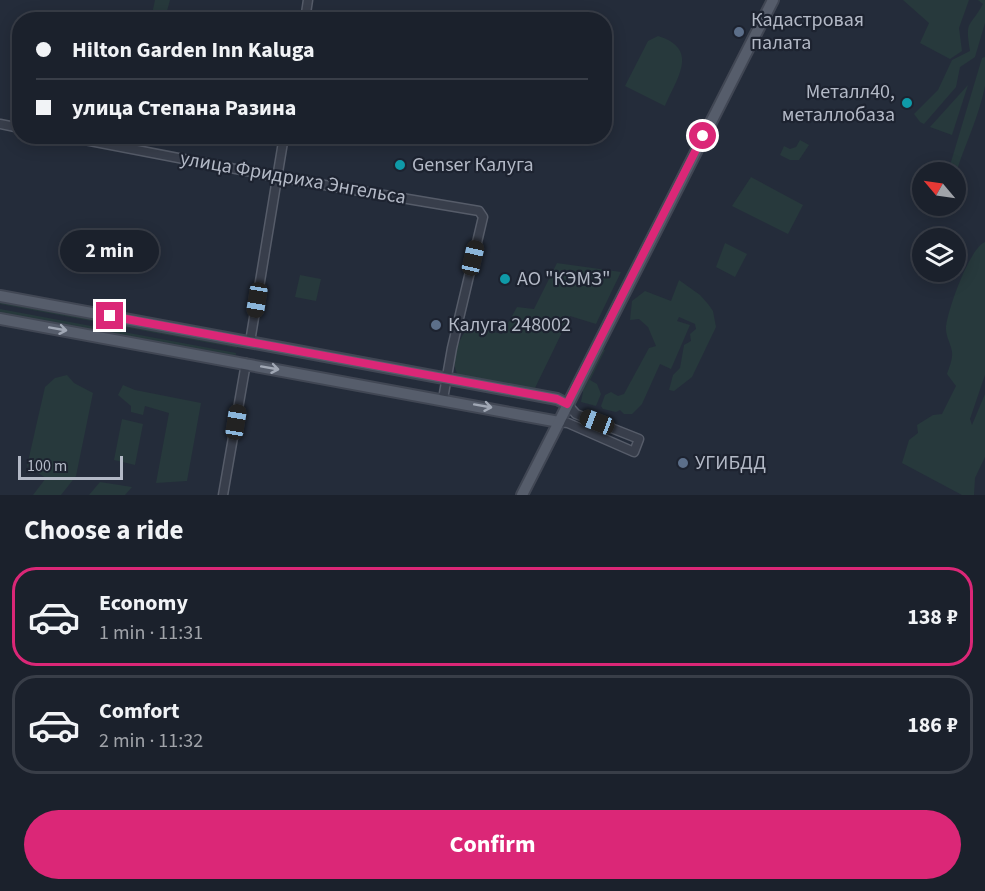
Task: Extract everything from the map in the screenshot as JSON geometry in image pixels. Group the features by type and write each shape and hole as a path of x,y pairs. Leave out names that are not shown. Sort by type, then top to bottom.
{"main road":[{"path":"522,495 773,0"},
{"path":"0,296 557,399 567,404"},
{"path":"0,319 559,422"},
{"path":"246,363 250,342"}],"street":[{"name":"улица Фридриха Энгельса","path":"106,144 277,177 479,211 483,217 447,379"},
{"path":"250,342 283,144"},
{"path":"223,495 246,363"},
{"path":"443,399 447,379"},
{"path":"559,422 568,423 634,452 639,439 576,414 567,404"}],"shaded area":[{"path":"155,0 170,0 168,12 152,12"},
{"path":"903,0 969,0 959,28 962,51 950,59 920,43 929,23"},
{"path":"978,0 985,0 985,23 975,57 960,67 956,87 924,124 914,114 938,90 952,60 970,51 969,25 983,4"},
{"path":"658,36 671,42 682,56 679,75 665,106 625,86 648,41"},
{"path":"985,57 985,86 979,109 960,162 951,162 982,58"},
{"path":"968,85 952,135 930,127"},
{"path":"800,140 809,145 799,160 790,160 780,155 784,146 790,149 796,147"},
{"path":"751,177 803,205 788,234 732,206"},
{"path":"985,242 985,375 970,419 972,425 985,394 985,457 975,478 974,495 962,495 902,463 909,440 918,433 917,425 933,415 942,414 956,386 947,374 952,355 946,332 947,321 960,282 966,282 966,268 979,247"},
{"path":"725,243 747,254 735,277 716,267"},
{"path":"557,263 621,272 596,324 570,316 535,388 459,377 454,363 455,356 459,342 470,322 502,334 517,307 534,309"},
{"path":"300,275 321,279 316,301 295,297"},
{"path":"679,280 700,295 708,304 713,311 716,327 692,377 674,391 669,390 673,375 680,368 684,345 691,341 690,334 696,329 695,324 679,317 677,321 690,325 671,369 660,364 642,404 632,414 624,414 620,410 616,412 603,409 601,406 605,395 611,392 618,396 624,394 649,348 656,346 648,327 639,319 630,320 632,301 645,291 671,301"},
{"path":"0,298 238,343 237,348 0,304"},
{"path":"0,309 236,353 235,358 0,315"},
{"path":"600,348 605,350 590,380 597,384 601,394 596,406 581,402 583,392 580,388"},
{"path":"67,375 74,383 93,393 76,476 61,495 33,495 46,478 27,466 45,387 55,378"},
{"path":"123,385 135,390 201,403 187,481 156,483 169,413 145,406 143,415 131,412 131,406 118,395"},
{"path":"122,419 143,424 135,465 114,460"},
{"path":"100,482 132,487 125,495 89,495"}],"place":[{"name":"Кадастровая палата","path":"739,32"},
{"name":"Металл40, металлобаза","path":"907,103"},
{"name":"Genser Калуга","path":"400,165"},
{"name":"АО \"КЭМЗ\"","path":"505,279"},
{"name":"Калуга 248002","path":"436,325"},
{"name":"УГИБДД","path":"683,463"}],"route":[{"path":"110,316 557,399 567,404 703,136"}]}
